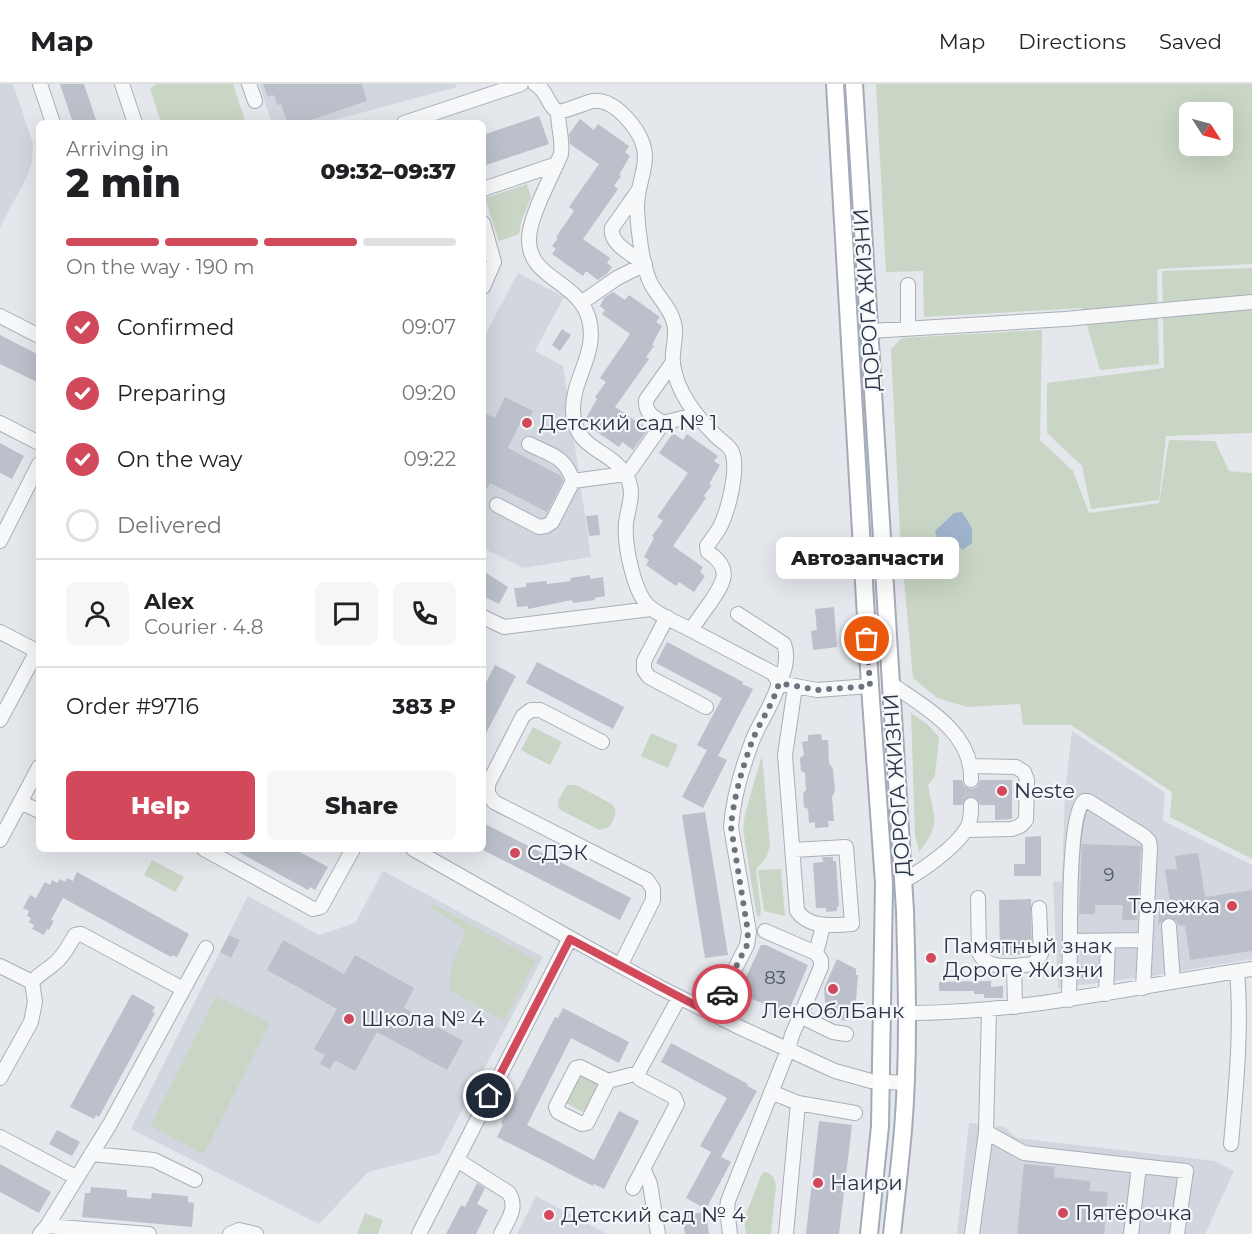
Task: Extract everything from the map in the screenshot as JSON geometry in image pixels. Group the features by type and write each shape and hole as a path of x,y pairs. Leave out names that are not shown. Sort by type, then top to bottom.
{"main road":[{"name":"ДОРОГА ЖИЗНИ","path":"835,84 870,686 884,883 880,1126 869,1234"},
{"name":"ДОРОГА ЖИЗНИ","path":"854,84 903,881 908,1013 903,1129 892,1234"}],"street":[{"path":"40,84 52,120"},
{"path":"122,84 134,120"},
{"path":"249,84 255,101"},
{"path":"411,120 479,91 521,84"},
{"path":"539,84 554,110 558,112"},
{"path":"558,112 593,101 602,101 621,112 636,130 642,142 645,157 637,204 645,264 650,281 674,322 676,336 673,362 683,393 695,415 732,450 734,460 728,506 720,527 706,549 723,566 722,585 691,630"},
{"path":"558,112 561,154 531,225 529,239 531,252 539,268 571,290 588,317 591,332 589,354 574,395 575,425 579,435 586,443 625,474 630,486 632,500 626,524 627,548 637,590 651,609 773,673 779,683 817,690 870,686"},
{"path":"486,188 557,164"},
{"path":"639,189 612,228 611,234 614,241 645,264"},
{"path":"486,234 494,262 486,280"},
{"path":"581,303 617,278 645,264"},
{"path":"908,285 908,329"},
{"path":"870,331 1065,319 1252,302"},
{"path":"0,316 36,334"},
{"path":"663,423 648,413 645,407 646,400 673,362"},
{"path":"573,482 625,474 631,469 663,423 695,415"},
{"path":"0,423 36,441"},
{"path":"497,505 539,526 546,526 552,522 573,482 568,468 562,461 529,444"},
{"path":"0,541 4,525 34,485"},
{"path":"486,618 504,627 651,609"},
{"path":"712,1014 747,945 748,932 731,827 732,810 753,738 775,697 784,672 787,652 784,644 738,614"},
{"path":"667,617 644,661 644,670 649,677 706,707"},
{"path":"0,632 36,650"},
{"path":"0,720 36,655"},
{"path":"890,683 945,723 964,747 971,773 1016,767 1024,772 1027,780 1026,820 1020,826 1012,829 966,830"},
{"path":"793,850 846,847 852,924 823,926 801,917 798,911 785,755 795,687"},
{"path":"602,742 540,710 531,710 523,716 488,784 488,794 494,802 647,880 653,889 653,900 620,966"},
{"path":"0,840 36,773"},
{"path":"1069,1000 1073,843 1080,805 1088,801 1144,836 1149,842 1143,988"},
{"path":"20,802 36,810"},
{"path":"903,881 930,865 966,830 971,816 971,805"},
{"path":"209,852 313,909 321,907 351,852"},
{"path":"418,852 570,939 712,1014 835,1071 871,1081 905,1083"},
{"path":"978,898 979,953 982,959 997,966 1034,964 1039,960 1041,954 1039,908"},
{"path":"816,953 823,926"},
{"path":"1169,926 1173,982"},
{"path":"730,1234 728,1201 821,967 821,960 816,953 765,931"},
{"path":"32,982 42,971 56,963 75,935 81,934 183,989"},
{"path":"419,1234 570,939"},
{"path":"1070,942 1145,940"},
{"path":"1106,994 1108,941"},
{"path":"149,1234 44,1230 91,1154 203,952 215,963"},
{"path":"0,966 32,982"},
{"path":"1014,966 1015,1007"},
{"path":"908,1013 1015,1007 1252,969"},
{"path":"1231,1144 1238,1052 1237,971"},
{"path":"0,1078 30,1022 35,1002 32,982"},
{"path":"608,1081 638,1073 679,998"},
{"path":"972,1234 986,1132 989,1010"},
{"path":"800,1016 833,1032 846,1034"},
{"path":"633,1188 677,1104 674,1097 640,1079 638,1073"},
{"path":"771,1092 798,1103 855,1113"},
{"path":"786,1234 798,1103"},
{"path":"986,1132 1024,1153 1186,1171 1176,1234"},
{"path":"0,1137 76,1178"},
{"path":"91,1154 154,1160 195,1180"},
{"path":"457,1160 509,1193 513,1200 513,1208 501,1234"},
{"path":"1131,1234 1139,1166"},
{"path":"643,1168 650,1184 658,1234"},
{"path":"230,1234 239,1230 256,1234"}],"shaded area":[{"path":"0,84 13,84 33,144 32,161 27,177 0,227"},
{"path":"259,84 456,84 457,87 334,120 271,120"},
{"name":"Детский сад № 1","path":"518,273 564,297 535,351 563,366 591,557 523,568 486,550 486,333"},
{"path":"1072,731 1165,793 1163,821 1252,865 1252,959 1151,976 1058,988 1053,882 1062,881 1065,792"},
{"name":"Школа № 4","path":"383,871 543,957 439,1154 368,1172 319,1224 131,1129 248,896 319,935 355,923"},
{"path":"969,1123 1005,1127 1017,1138 1215,1161 1234,1171 1205,1234 957,1234"},
{"name":"Детский сад № 4","path":"536,1196 607,1234 517,1234"}],"green space":[{"path":"157,84 233,84 245,120 160,120 150,88"},
{"path":"876,84 1252,84 1252,264 1157,269 1159,364 1100,370 1082,308 924,317 923,271 886,272"},
{"path":"527,184 531,198 521,222 519,234 499,241 486,198"},
{"path":"1252,268 1252,433 1166,436 1159,500 1091,509 1082,466 1047,433 1047,383 1164,368 1162,271"},
{"path":"1042,330 1040,440 1073,471 1089,513 1159,503 1169,440 1215,441 1229,471 1252,473 1252,859 1170,817 1172,792 1071,725 1023,725 1020,704 968,707 937,698 913,678 900,535 891,349 902,338"},
{"path":"911,713 927,724 939,737 935,776 928,785 934,814 934,827 919,852 915,835"},
{"path":"533,727 562,742 550,765 521,750"},
{"path":"651,733 678,745 668,768 641,756"},
{"path":"762,755 770,846 766,858 756,869 761,911 758,916 743,829"},
{"path":"567,785 576,785 612,804 615,813 609,827 599,830 559,809 558,801"},
{"path":"152,860 184,877 175,892 144,875"},
{"path":"781,869 785,916 764,911 758,870"},
{"path":"433,904 536,960 504,1021 450,990 453,962 465,936 463,928 431,908"},
{"path":"216,996 270,1023 204,1154 150,1126"},
{"path":"580,1071 603,1083 587,1114 564,1102"},
{"path":"764,1172 773,1177 776,1186 771,1234 746,1234 744,1219"},
{"path":"365,1213 383,1220 378,1234 357,1234"}],"water":[{"path":"962,512 972,528 972,543 962,550 953,538 938,541 935,531 954,513"}],"building":[{"path":"60,84 84,84 96,120 72,120"},
{"path":"263,84 362,84 367,101 311,120 287,120 281,104 277,105 274,95 268,97"},
{"path":"539,116 549,144 486,165 486,134"},
{"path":"580,119 594,130 598,124 629,146 625,152 630,156 614,186 618,189 583,239 610,258 607,263 612,267 598,280 586,271 583,276 552,254 556,249 552,246 558,238 556,237 574,211 569,207 599,164 570,144 569,134"},
{"path":"613,292 625,300 629,295 660,317 656,322 662,326 652,345 654,346 646,357 649,359 615,407 648,429 633,450 622,442 619,447 588,426 591,421 586,418 597,399 595,397 606,382 600,378 630,334 602,314 605,310 600,306 604,298"},
{"path":"562,329 571,335 560,351 552,345"},
{"path":"0,335 36,353 36,382 0,364"},
{"path":"505,397 533,411 524,428 519,425 508,448 561,476 563,481 547,512 490,483 486,490 486,414 495,418"},
{"path":"673,433 683,440 687,434 718,456 714,461 720,465 709,484 712,485 704,496 706,498 673,546 703,567 700,572 705,576 694,592 679,582 676,586 646,565 649,560 644,557 654,538 652,536 663,521 657,517 688,473 659,453"},
{"path":"0,443 24,456 12,479 0,473"},
{"path":"598,515 600,535 589,536 586,516"},
{"path":"486,573 508,587 499,604 486,598"},
{"path":"590,575 590,579 603,577 605,596 595,598 595,600 573,603 572,600 528,609 528,606 517,607 514,588 526,587 526,583 547,581 547,584 571,581 570,578"},
{"path":"834,607 837,647 813,650 811,631 817,630 815,609"},
{"path":"667,642 753,689 718,756 727,760 703,808 682,797 707,750 697,745 722,698 656,663"},
{"path":"537,662 624,707 613,729 526,683"},
{"path":"495,665 516,676 486,733 486,682"},
{"path":"821,734 822,740 828,740 829,763 833,769 834,821 828,821 829,827 815,828 815,822 809,823 808,809 804,807 805,773 801,771 800,758 804,755 802,742 808,741 808,735"},
{"path":"953,780 962,780 964,786 971,789 977,787 980,780 1012,780 1012,819 995,820 995,805 980,805 978,800 972,796 966,798 962,805 953,805"},
{"path":"705,812 728,955 705,958 682,815"},
{"path":"486,825 631,898 620,920 486,852"},
{"path":"1041,836 1041,876 1014,876 1014,864 1025,864 1025,837"},
{"path":"1082,844 1141,846 1137,920 1122,920 1123,905 1095,905 1095,914 1079,914"},
{"path":"238,852 300,852 328,867 315,890 310,887 308,890"},
{"name":"Тележка","path":"1198,853 1205,897 1252,890 1252,951 1190,960 1185,926 1178,925 1169,917 1158,924 1160,906 1171,907 1165,870 1177,869 1175,856"},
{"path":"822,857 833,857 833,861 836,861 839,906 837,911 826,912 826,908 816,908 813,863 823,862"},
{"path":"77,872 189,934 177,957 172,955 171,957 63,898 51,920 54,921 44,935 32,929 34,925 29,922 31,918 27,916 29,911 23,908 30,895 36,898 45,882 50,885 52,880 57,883 60,879 65,882 67,878 73,881"},
{"path":"1031,899 1032,952 1030,954 1000,955 999,900"},
{"path":"229,935 240,940 231,958 220,952"},
{"path":"283,940 344,974 355,955 414,988 404,1008 463,1041 447,1070 377,1032 355,1071 335,1060 330,1069 320,1064 325,1055 314,1049 337,1009 267,970"},
{"path":"761,945 766,945 808,965 788,1013 741,993 741,988"},
{"path":"837,959 856,969 856,975 858,975 855,1013 847,1021 830,1015 830,1006 826,1007 825,1002 824,988"},
{"path":"1098,965 1098,977 1079,978 1079,966"},
{"path":"991,981 991,987 1003,986 1003,998 984,998 984,994 974,994 974,991 939,991 939,982"},
{"path":"132,994 155,1007 152,1012 155,1013 99,1117 96,1115 94,1119 70,1107"},
{"path":"563,1008 629,1042 619,1063 571,1038 527,1125 594,1160 619,1111 639,1121 604,1189 594,1184 593,1186 497,1137 503,1125 501,1123 555,1017 558,1018"},
{"path":"671,1043 757,1091 721,1157 731,1162 706,1209 686,1198 711,1152 700,1146 727,1098 661,1062"},
{"path":"819,1121 852,1125 839,1234 806,1234"},
{"path":"57,1130 80,1142 72,1156 49,1144"},
{"path":"0,1164 51,1192 39,1213 0,1192"},
{"name":"Пятёрочка","path":"1024,1164 1055,1167 1054,1177 1090,1181 1090,1191 1108,1192 1104,1234 1017,1234"},
{"path":"477,1183 485,1188 477,1204 488,1210 476,1234 446,1234 461,1205 465,1207"},
{"path":"91,1187 127,1190 127,1197 151,1199 152,1193 188,1196 188,1202 194,1203 192,1227 82,1217 85,1193 90,1193"},
{"path":"706,1212 709,1234 685,1234 682,1215"}],"tunnel":[{"path":"971,780 971,805"}],"way so far":[{"path":"722,994 747,945 748,932 731,827 732,810 753,738 775,697 779,683 817,690 870,686 867,639"}],"place":[{"name":"Детский сад № 1","path":"527,423"},
{"name":"Автозапчасти","path":"867,639"},
{"name":"Neste","path":"1002,791"},
{"name":"СДЭК","path":"515,853"},
{"name":"Тележка","path":"1232,906"},
{"name":"Памятный знак Дороге Жизни","path":"931,958"},
{"name":"ЛенОблБанк","path":"833,989"},
{"name":"Школа № 4","path":"349,1019"},
{"name":"Наири","path":"818,1183"},
{"name":"Пятёрочка","path":"1063,1213"},
{"name":"Детский сад № 4","path":"549,1215"}],"route":[{"path":"489,1096 570,939 712,1014 722,994"}]}
